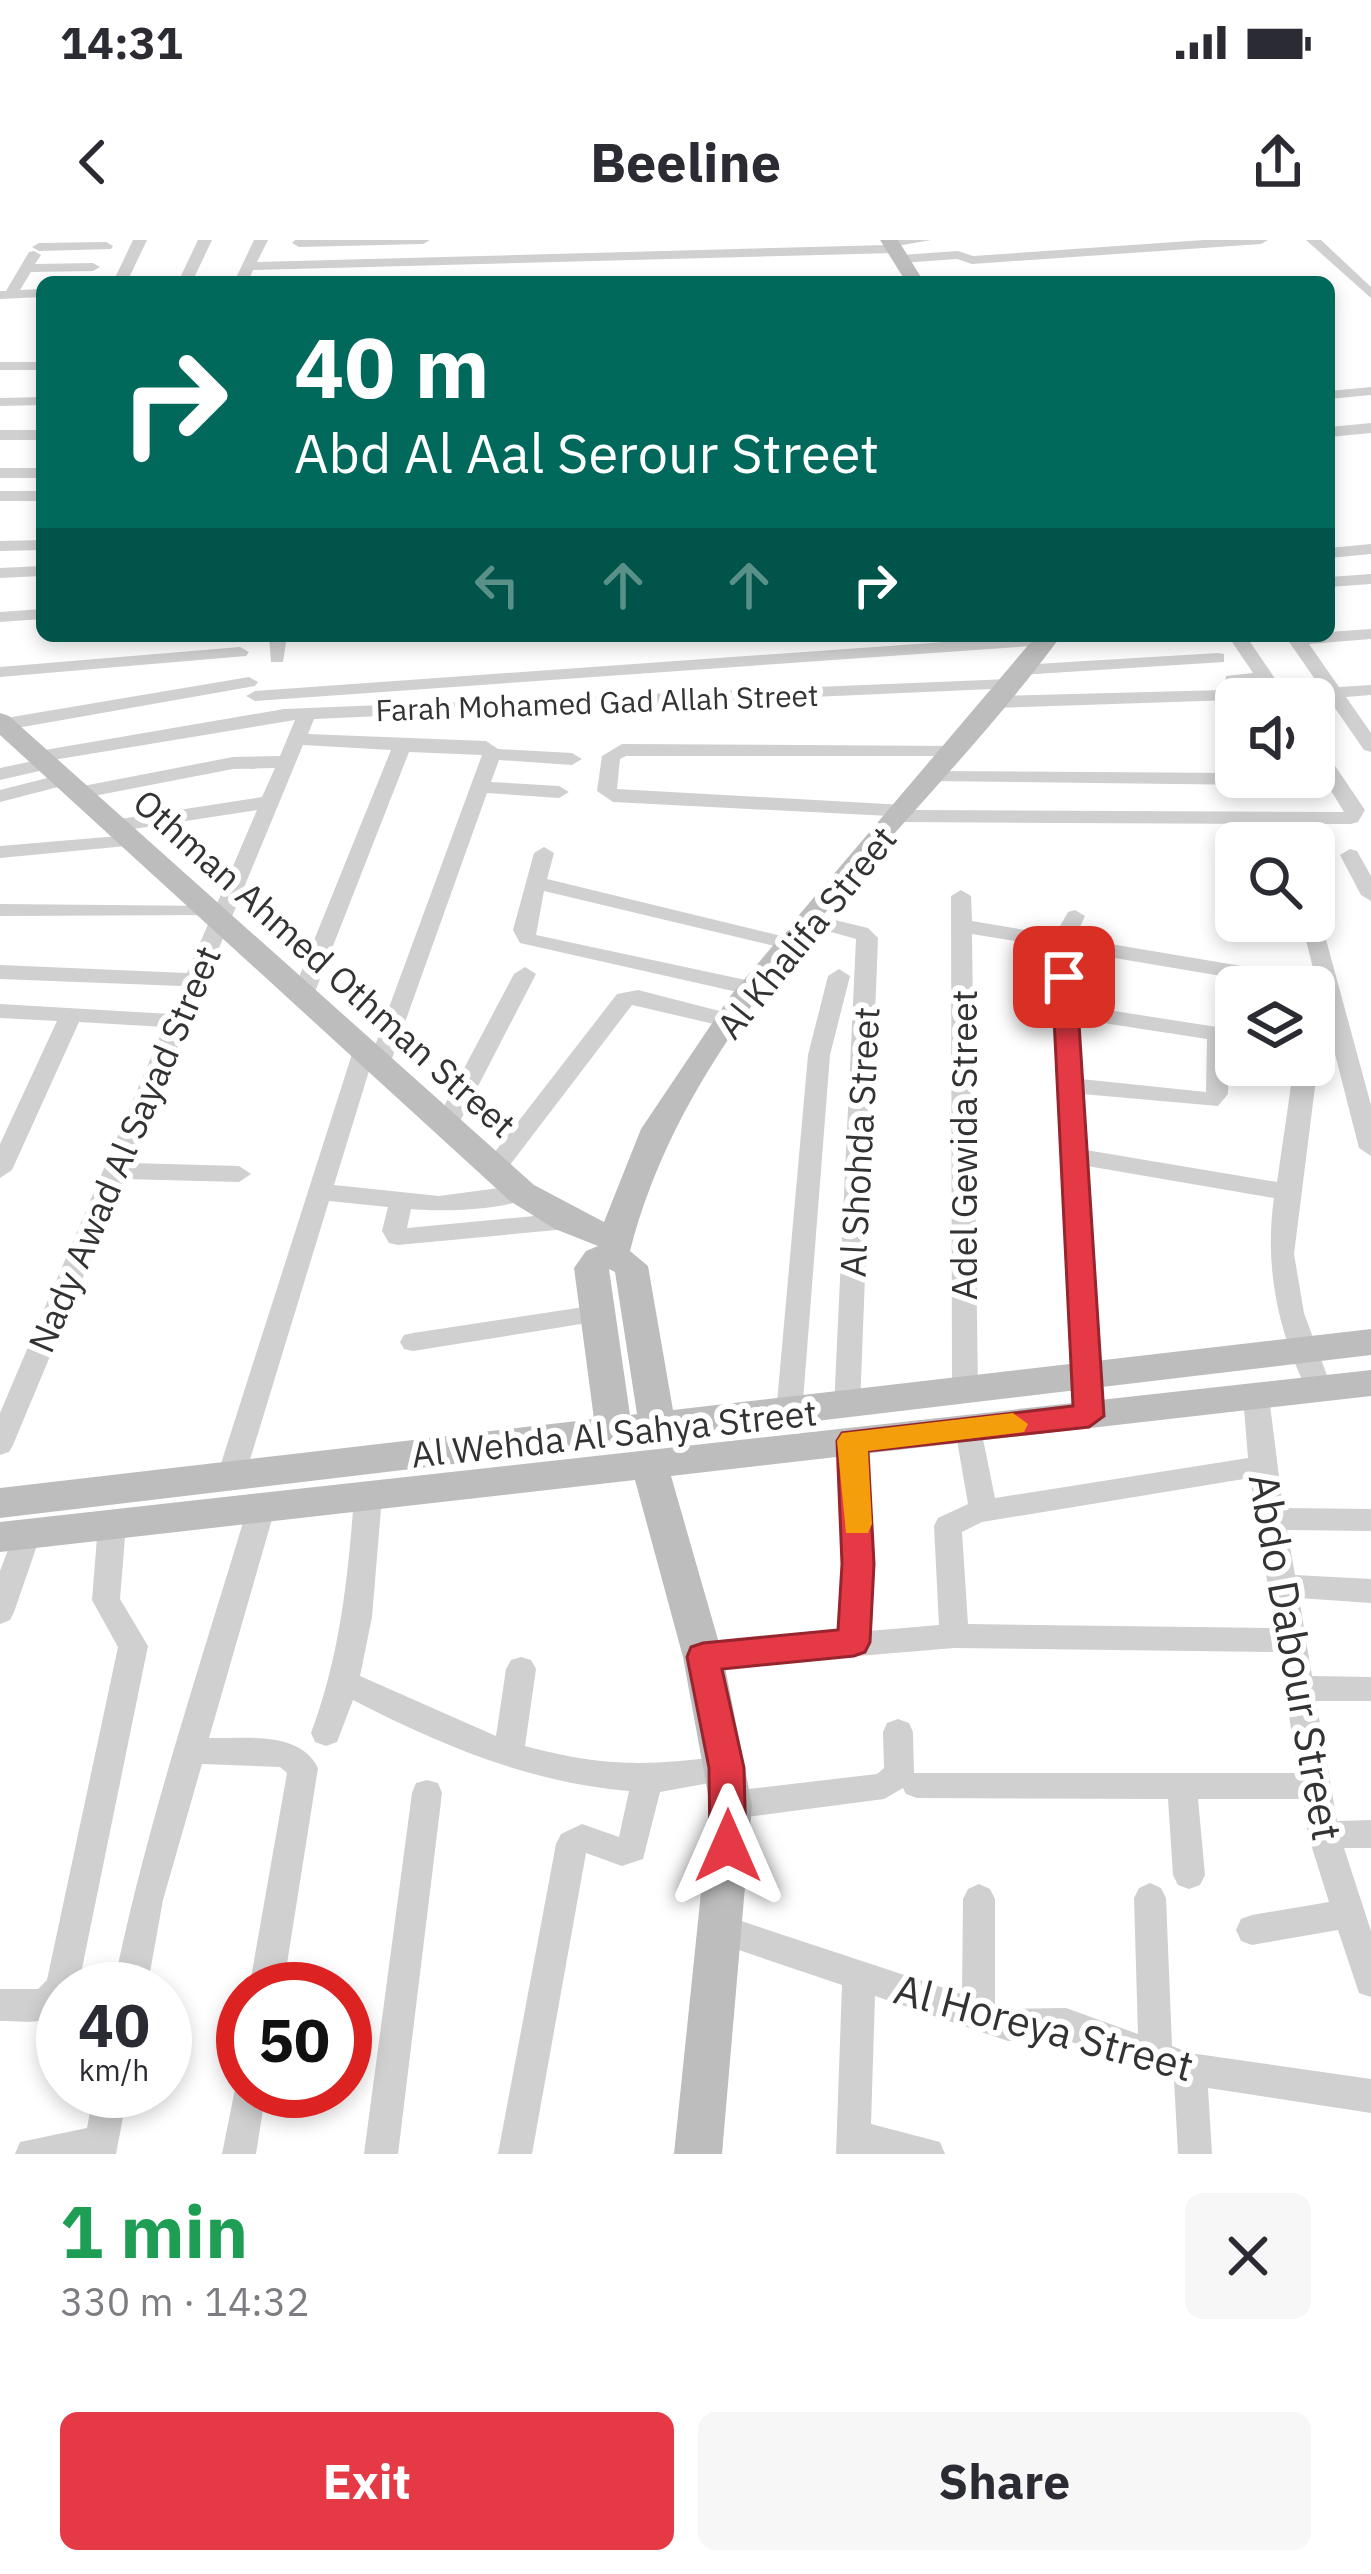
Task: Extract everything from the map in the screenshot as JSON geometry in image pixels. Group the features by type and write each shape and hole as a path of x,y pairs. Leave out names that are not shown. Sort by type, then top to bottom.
{"main road":[{"path":"894,248 911,276"},
{"name":"Al Khalifa Street","path":"614,1431 591,1268 613,1247 630,1182 654,1129 790,944 935,777 1044,642"},
{"name":"Othman Ahmed Othman Street","path":"1,724 522,1193 613,1247"},
{"path":"613,1247 633,1272 653,1444 729,1786 723,1930 698,2154"},
{"name":"Al Wehda Al Sahya Street","path":"0,1503 614,1431 653,1444 1087,1397 1304,1351 1371,1342"},
{"name":"Al Wehda Al Sahya Street","path":"1087,1397 1256,1396 1371,1383"},
{"name":"Al Wehda Al Sahya Street","path":"14,1535 368,1497 789,1414 842,1425"}],"street":[{"path":"123,276 140,240"},
{"path":"188,276 205,240"},
{"path":"244,276 261,240"},
{"path":"299,243 423,240"},
{"path":"894,248 924,240"},
{"path":"249,266 894,248 972,260 1262,240"},
{"path":"1313,240 1371,294"},
{"path":"5,294 41,243 106,245"},
{"path":"26,268 93,267"},
{"path":"5,294 36,293"},
{"path":"0,366 36,366"},
{"path":"1335,394 1371,391"},
{"path":"0,402 36,401"},
{"path":"1335,431 1371,428"},
{"path":"0,435 36,435"},
{"path":"0,473 36,473"},
{"path":"0,496 36,496"},
{"path":"0,546 36,545"},
{"path":"1335,552 1371,549"},
{"path":"0,573 36,571"},
{"path":"1335,582 1371,580"},
{"path":"0,616 36,614"},
{"path":"1335,636 1371,634"},
{"path":"278,642 278,658"},
{"path":"1,724 252,689 985,642"},
{"path":"1008,685 1234,695 1231,681 1265,677 1241,642"},
{"path":"1298,642 1323,678"},
{"path":"0,672 240,652"},
{"path":"1008,685 1218,658"},
{"name":"Farah Mohamed Gad Allah Street","path":"56,774 186,730 307,714 1008,685"},
{"path":"1335,693 1371,690"},
{"path":"1335,694 1371,746"},
{"name":"Nady Awad Al Sayad Street","path":"0,1445 195,980 214,915 307,714"},
{"path":"297,739 486,747 493,754 572,759"},
{"path":"302,997 404,745"},
{"path":"956,752 622,750 611,756 607,791 613,796 902,814 1346,819 1355,809 1335,780"},
{"path":"231,1476 320,1192 493,754"},
{"path":"0,774 287,762"},
{"path":"0,796 56,774"},
{"path":"935,777 1215,778"},
{"path":"480,788 559,792"},
{"path":"1265,798 1278,822"},
{"path":"0,852 122,834 270,802"},
{"path":"544,853 523,931 531,940 754,989"},
{"path":"1350,855 1371,895"},
{"path":"536,883 790,944"},
{"name":"Adel Gewida Street","path":"961,896 967,1411 982,1511"},
{"path":"0,910 214,915"},
{"path":"1075,916 1062,943 1087,1397"},
{"name":"Al Shohda Street","path":"810,920 861,932 868,938 842,1425"},
{"path":"962,926 1215,968"},
{"path":"1317,942 1371,1148"},
{"path":"0,972 195,980"},
{"path":"445,1127 524,974"},
{"path":"789,1414 819,1055 839,976"},
{"path":"495,1168 625,998 638,997 730,1022"},
{"path":"1066,1010 1215,1034"},
{"path":"0,1011 178,1021"},
{"path":"0,1170 71,1015"},
{"path":"1070,1084 1210,1101 1218,1086"},
{"path":"1304,1086 1303,1119 1282,1234 1283,1278 1319,1389"},
{"path":"1074,1156 1291,1193"},
{"path":"115,1171 239,1174"},
{"path":"320,1192 400,1204 522,1193"},
{"path":"400,1204 394,1231 398,1237 567,1221"},
{"path":"413,1342 597,1314"},
{"name":"Abdo Dabour Street","path":"1256,1396 1262,1466 1324,1835 1367,1964"},
{"path":"842,1425 858,1564 854,1642"},
{"path":"954,1636 948,1526 982,1511 1262,1466"},
{"path":"326,1732 347,1683 358,1635 368,1497"},
{"path":"135,1962 188,1750 261,1509"},
{"path":"1271,1519 1371,1520"},
{"path":"0,2005 45,2005 62,1988 133,1646 106,1600 112,1525"},
{"path":"0,1612 14,1535"},
{"path":"1282,1586 1371,1592"},
{"path":"703,1657 954,1636 1291,1640"},
{"path":"509,1754 521,1669"},
{"path":"347,1683 423,1723 509,1754 647,1780 729,1786 884,1786 899,1773 898,1732"},
{"path":"1300,1688 1371,1689"},
{"path":"188,1750 298,1758 303,1774 271,1962"},
{"path":"515,2154 572,1844 582,1838 622,1852 632,1849 647,1780"},
{"path":"917,1785 1316,1786"},
{"path":"1182,1786 1189,1875"},
{"path":"382,2154 427,1793"},
{"path":"1324,1835 1371,1834"},
{"path":"1150,1898 1156,2056"},
{"path":"978,2015 979,1899"},
{"path":"1252,1930 1347,1914"},
{"name":"Al Horeya Street","path":"723,1930 1008,2025 1066,2024 1190,2069 1371,2096"},
{"path":"860,1975 853,2145 928,2154"},
{"path":"1190,2069 1195,2154"},
{"path":"32,2154 100,2149 106,2118"},
{"path":"238,2154 244,2118"}],"slow traffic":[{"path":"857,1524 853,1441 1013,1424"}],"route":[{"path":"728,1846 731,1804 703,1657 854,1642 858,1564 853,1441 1089,1416 1064,977"}]}
